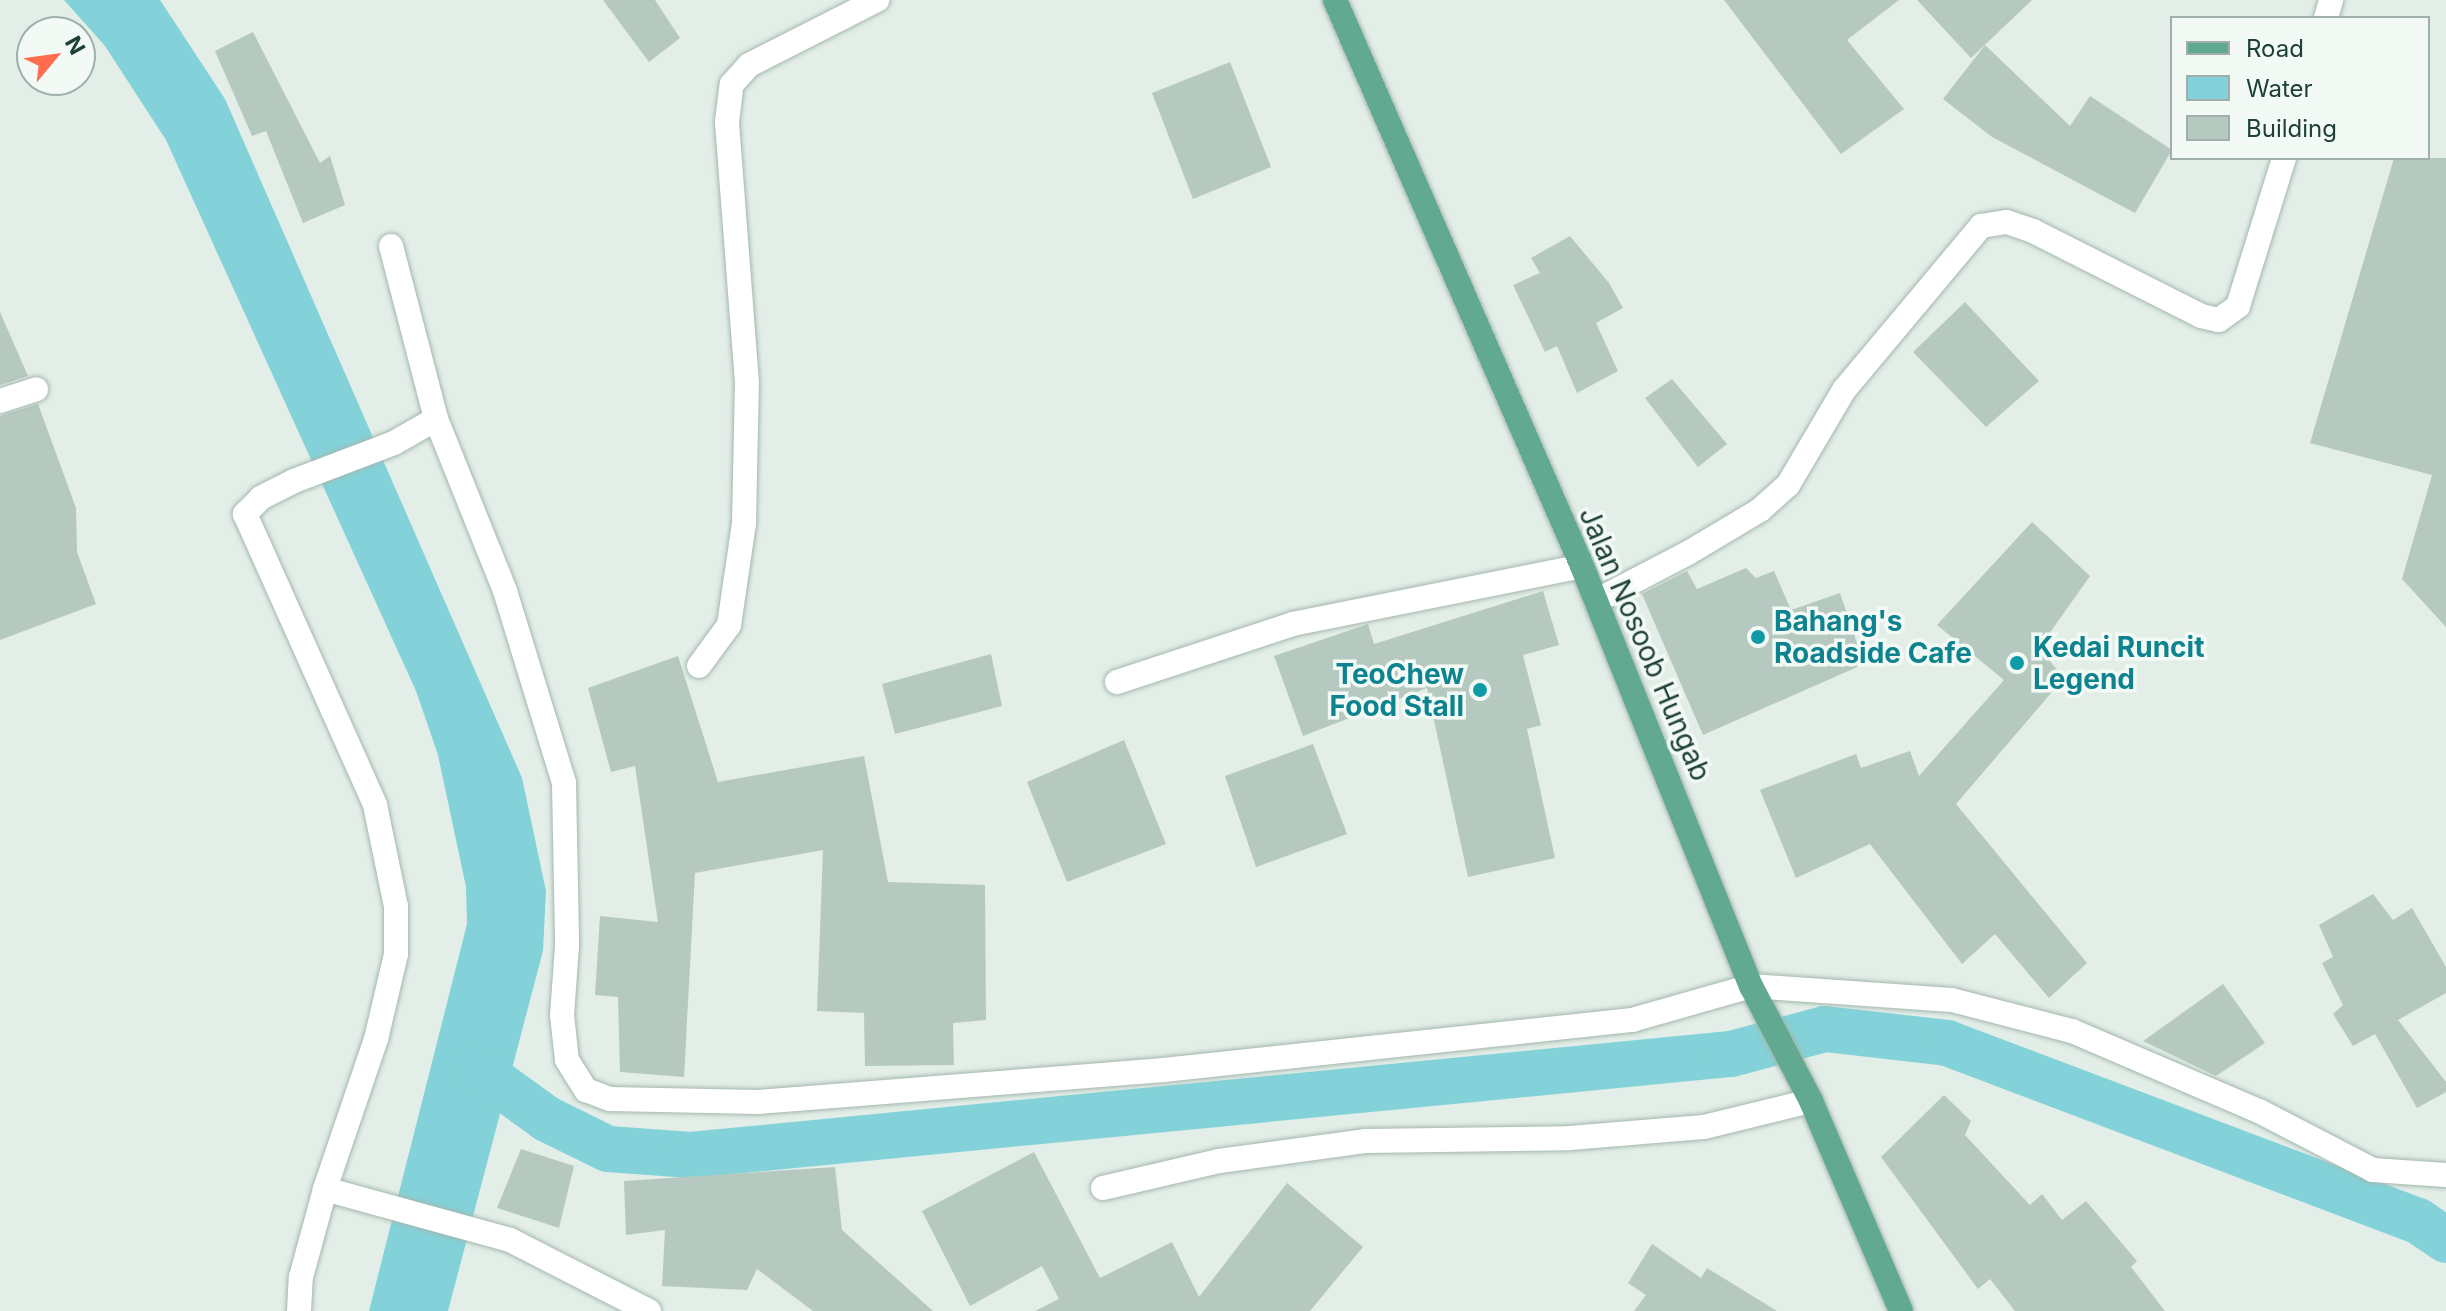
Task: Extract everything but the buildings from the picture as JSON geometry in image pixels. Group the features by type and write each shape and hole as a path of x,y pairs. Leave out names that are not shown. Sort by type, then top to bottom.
{"main road":[{"name":"Jalan Nosoob Hungab","path":"1335,0 1582,566 1751,986 1807,1093 1901,1311"}],"street":[{"path":"699,666 729,625 744,523 747,383 727,122 732,84 749,65 877,0"},
{"path":"1596,601 1712,539 1788,485 1852,379 1981,226 2007,222 2033,231 2201,316 2219,320 2238,306 2283,160"},
{"path":"391,246 436,419 505,591 564,783 567,931 562,1015 567,1060 586,1090 610,1099 758,1102 1164,1070 1632,1020 1751,986 1952,1000 2072,1031 2259,1111 2373,1170 2446,1175"},
{"path":"0,401 36,389"},
{"path":"299,1311 301,1277 325,1189 376,1039 396,954 396,906 375,805 245,514 261,498 294,481 394,443 436,419"},
{"path":"1117,682 1293,624 1582,566"},
{"path":"1103,1188 1219,1161 1365,1141 1570,1138 1704,1127 1807,1093"},
{"path":"325,1189 365,1203 510,1240 649,1311"}],"water":[{"path":"64,0 160,0 225,99 522,778 546,891 543,951 448,1311 369,1311 467,924 466,887 438,755 416,691 166,140 96,36 96,16 78,16"}],"waterway":[{"path":"475,1067 547,1119 608,1149 691,1155 1731,1054 1825,1029 1947,1043 2418,1221 2446,1240"}],"place":[{"name":"Bahang's Roadside Cafe","path":"1758,637"},
{"name":"Kedai Runcit Legend","path":"2017,663"},
{"name":"TeoChew Food Stall","path":"1480,690"}]}
